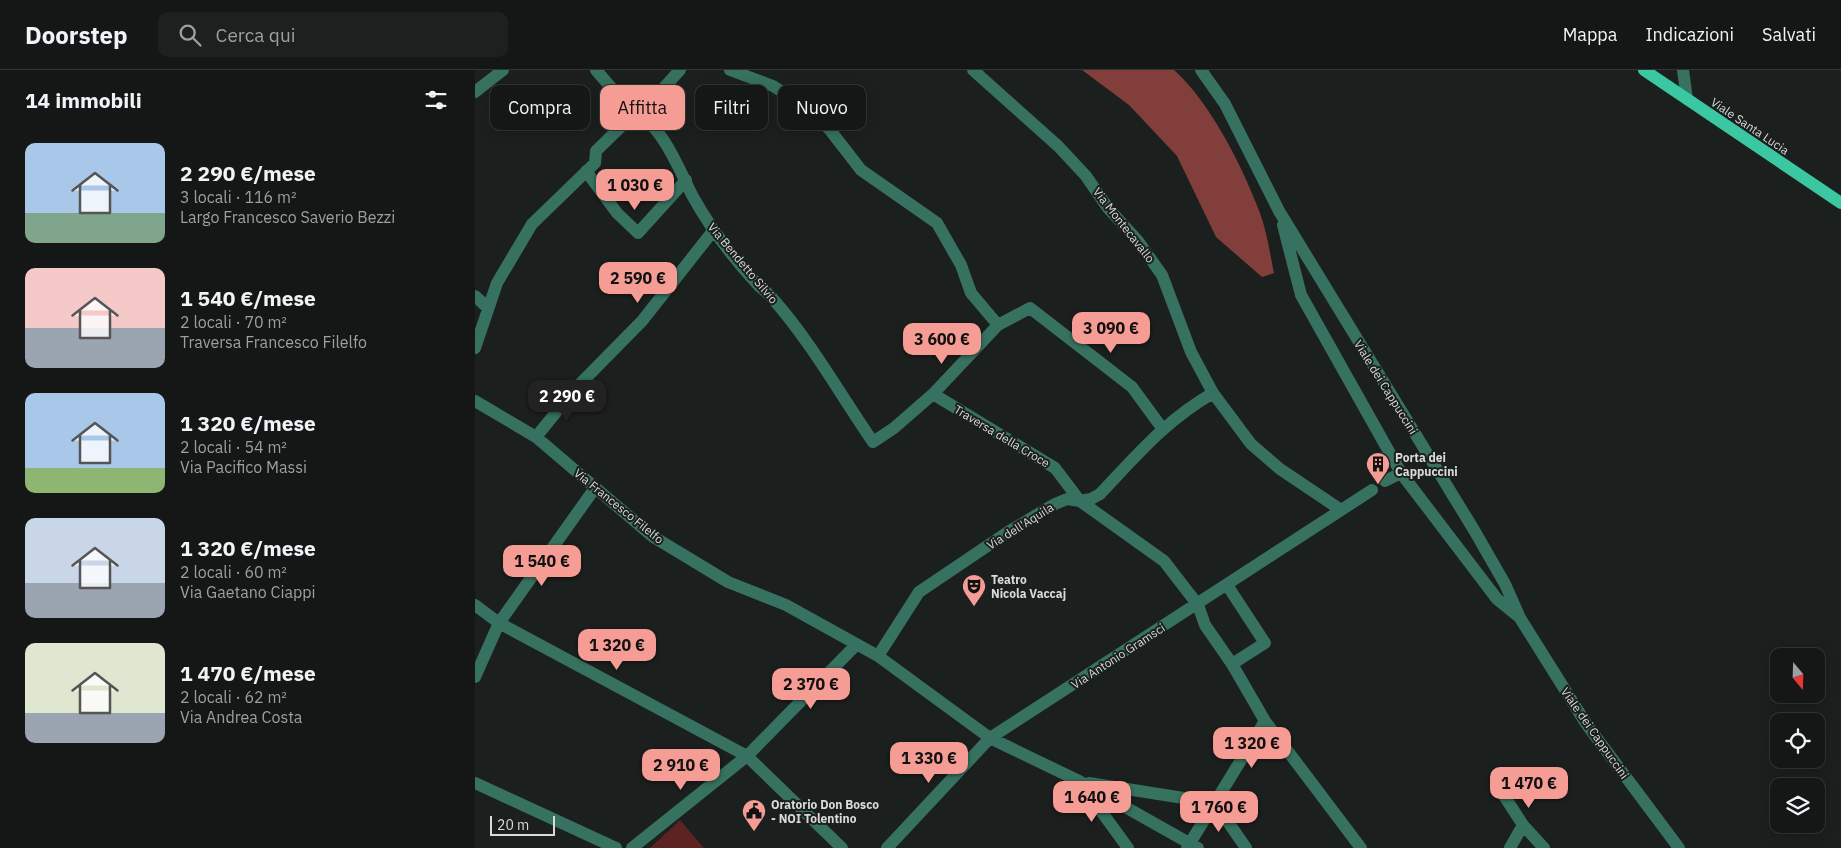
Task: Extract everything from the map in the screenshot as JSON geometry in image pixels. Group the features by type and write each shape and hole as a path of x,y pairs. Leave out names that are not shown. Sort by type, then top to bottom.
{"main road":[{"name":"Viale Santa Lucia","path":"1645,70 1841,204"}],"street":[{"path":"475,92 503,70"},
{"name":"Via Bendetto Silvio","path":"596,70 610,85"},
{"path":"665,85 680,70"},
{"path":"730,70 773,86 807,107 830,130 861,170 937,223 961,265 971,293 998,325"},
{"name":"Via Montecavallo","path":"973,70 1058,146 1086,176 1108,208 1138,240 1162,275 1191,352 1213,394 1251,444 1286,473 1341,510"},
{"name":"Viale dei Cappuccini","path":"1201,70 1225,104 1279,211 1474,530 1505,584 1520,618 1587,725 1679,848"},
{"path":"1683,70 1687,99"},
{"path":"475,348 497,283 532,224 595,163 595,151 619,130"},
{"name":"Via Bendetto Silvio","path":"652,130 673,153 713,231 760,287 773,298 796,328 873,442 894,428 933,394"},
{"path":"586,171 617,213 638,232 686,180"},
{"path":"1279,211 1301,295 1401,473 1497,599 1520,618"},
{"path":"536,437 575,389 641,321 713,231"},
{"path":"475,296 488,308"},
{"path":"933,394 998,325 1030,308 1132,387 1162,428"},
{"name":"Traversa della Croce","path":"933,394 1055,468 1080,501 1164,561 1198,604 1205,625 1232,664 1265,721 1361,848"},
{"name":"Via dell'Aquila","path":"878,656 919,592 1008,532 1055,504 1067,499 1080,501 1091,499 1100,494 1162,428 1213,394"},
{"name":"Via Francesco Filelfo","path":"475,401 536,437 652,536 728,582 786,605 878,656 991,738 1079,781"},
{"path":"1385,481 1401,473"},
{"path":"475,677 499,623 595,488"},
{"name":"Via Antonio Gramsci","path":"887,848 991,738 1372,490"},
{"path":"1227,585 1265,643 1232,664"},
{"path":"475,605 499,623 747,756 842,848"},
{"path":"632,848 747,756 856,645"},
{"path":"1079,781 1192,846 1215,803 1265,721"},
{"path":"1079,781 1215,803 1247,848"},
{"path":"1079,781 1128,848"},
{"path":"475,783 616,848"},
{"path":"1497,784 1523,825 1544,848"},
{"path":"1510,848 1523,825"}],"shaded area":[{"path":"1082,70 1174,70 1188,84 1213,118 1245,176 1262,220 1274,273 1262,277 1216,237 1177,156 1129,105"},
{"path":"680,820 704,848 650,848"}],"place":[{"name":"Porta dei Cappuccini","path":"1378,485"},
{"name":"Teatro Nicola Vaccaj","path":"974,607"},
{"name":"Oratorio Don Bosco - NOI Tolentino","path":"754,832"}]}
